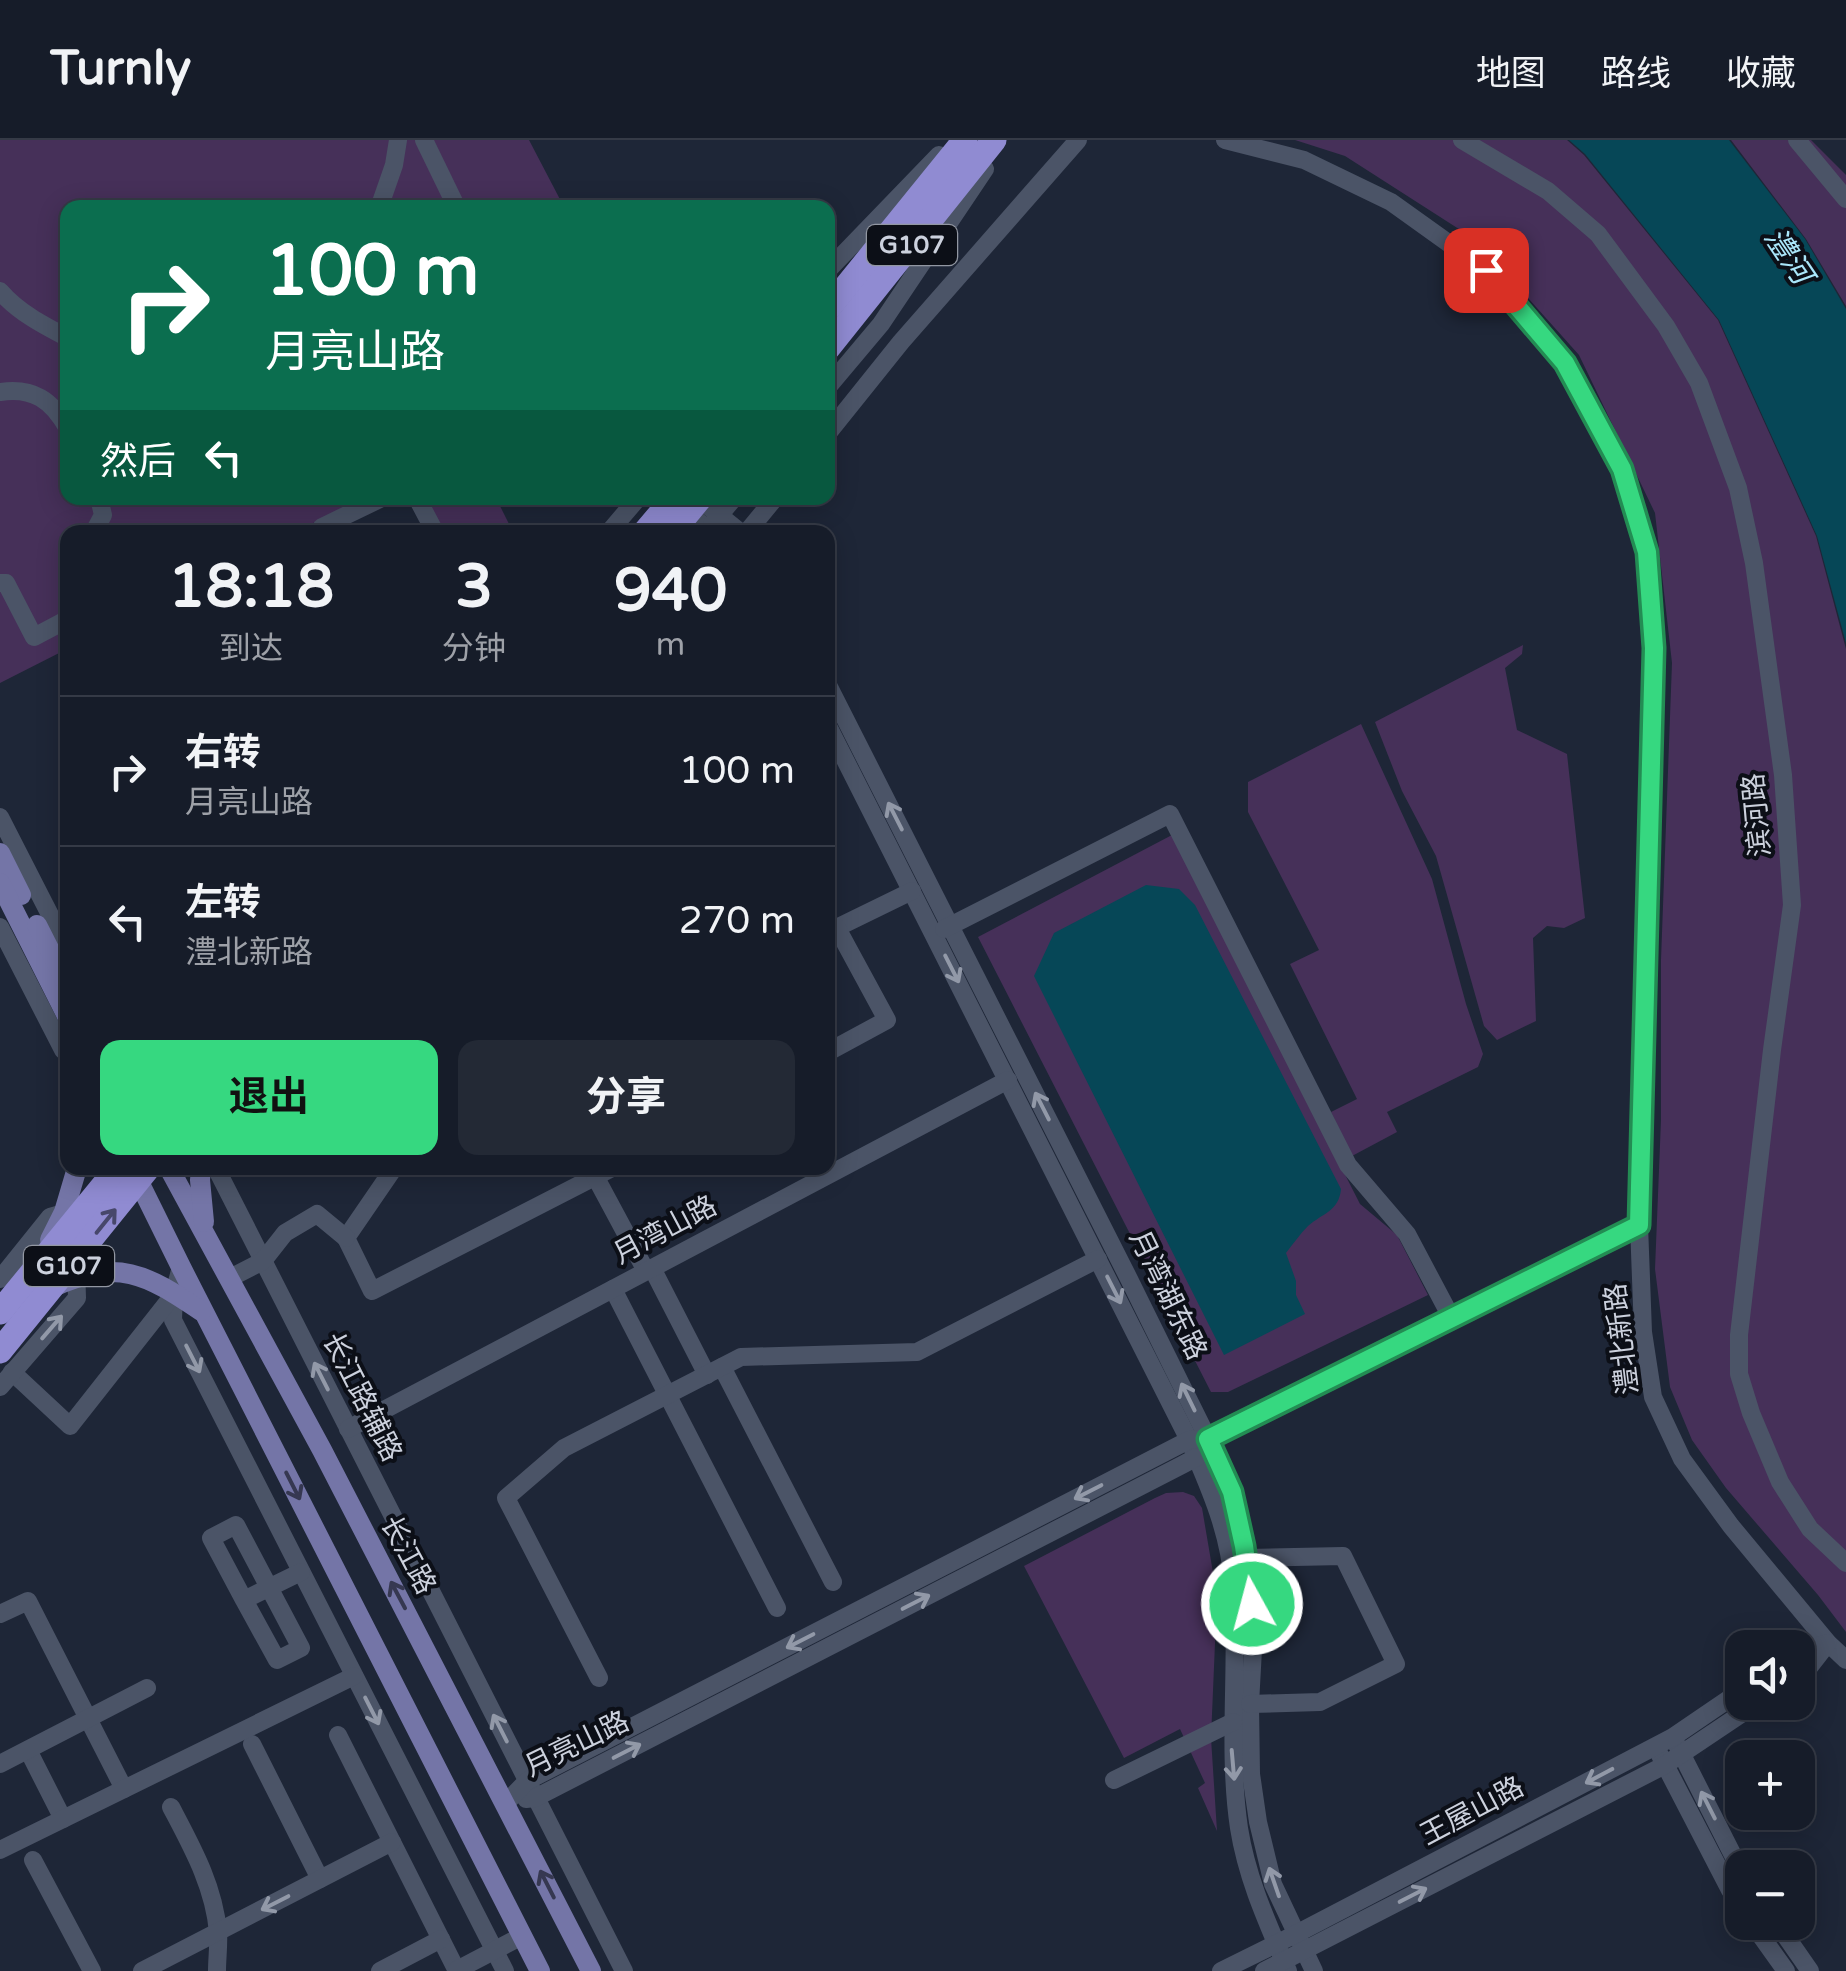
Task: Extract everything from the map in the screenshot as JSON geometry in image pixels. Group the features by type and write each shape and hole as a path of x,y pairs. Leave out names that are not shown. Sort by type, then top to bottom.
{"highway":[{"name":"G107","path":"835,300 965,140"},
{"name":"G107","path":"835,343 872,316 994,140"},
{"path":"662,525 693,512"},
{"name":"G107","path":"4,1370 75,1210 129,1175"},
{"name":"G107","path":"0,1312 42,1280 76,1267 133,1175"}],"main road":[{"path":"0,854 60,970"},
{"path":"0,883 60,1002"},
{"path":"75,1210 77,1175"},
{"path":"137,1175 540,1971"},
{"name":"长江路","path":"173,1175 506,1802 591,1971"},
{"path":"200,1175 206,1234"},
{"path":"76,1267 131,1273 158,1284 206,1315"}],"street":[{"path":"382,200 398,140"},
{"path":"416,140 444,200"},
{"path":"424,140 454,200"},
{"path":"835,263 954,140"},
{"path":"835,376 872,316 1003,140"},
{"path":"835,424 901,342 1078,140"},
{"name":"澧北新路","path":"1225,140 1304,160 1391,202 1486,270 1565,363 1622,469 1647,552 1654,648 1639,1225 1643,1332 1654,1396 1682,1459 1828,1643 1846,1660"},
{"name":"滨河路","path":"1462,140 1548,191 1598,234 1666,326 1699,384 1738,488 1754,562 1783,775 1792,905 1739,1335 1739,1374 1780,1482 1810,1529 1846,1564"},
{"path":"1797,140 1846,199"},
{"path":"0,291 37,321 60,334"},
{"path":"872,316 901,342"},
{"path":"1,389 38,395 60,419"},
{"path":"325,525 353,505"},
{"path":"615,525 632,505"},
{"path":"750,525 769,505"},
{"path":"693,512 726,525"},
{"path":"0,584 6,583 34,637 60,624"},
{"name":"月湾湖东路","path":"835,700 943,930 1198,1445 1234,1581 1232,1747 1239,1829 1257,1900 1283,1959"},
{"name":"月湾湖东路","path":"835,740 912,892 943,930 1008,1080 1098,1259 1198,1445 1232,1492 1246,1558 1254,1631 1251,1774 1258,1822 1273,1884 1314,1971"},
{"path":"943,930 1170,814 1348,1166 1408,1234 1450,1318"},
{"path":"0,817 60,934"},
{"path":"835,929 912,892"},
{"path":"0,927 60,1044"},
{"path":"835,935 887,1020 835,1048"},
{"name":"月湾山路","path":"835,1172 1008,1080"},
{"name":"长江路辅路","path":"220,1175 624,1971"},
{"path":"346,1238 389,1175"},
{"path":"230,1278 263,1261 285,1233 318,1214 346,1238 372,1291 597,1175"},
{"path":"609,1175 649,1270 715,1371 832,1582"},
{"name":"月湾山路","path":"348,1428 828,1175"},
{"path":"0,1279 50,1218 75,1210"},
{"name":"月亮山路","path":"506,1802 1198,1445 1639,1225"},
{"path":"599,1678 506,1498 564,1448 742,1357 917,1352 1098,1259"},
{"path":"76,1267 77,1298 4,1370 70,1426 174,1293"},
{"path":"181,1267 174,1293 173,1320 505,1971"},
{"path":"613,1289 777,1608"},
{"path":"236,1525 301,1648 276,1660 244,1600 211,1538 236,1525"},
{"path":"1246,1558 1343,1556 1396,1664 1320,1702 1250,1704"},
{"path":"244,1600 301,1572"},
{"path":"0,1614 28,1601 124,1789"},
{"path":"1815,1647 1828,1643"},
{"path":"1815,1661 1828,1643"},
{"path":"0,1850 354,1676"},
{"path":"0,1764 147,1688"},
{"name":"王屋山路","path":"1264,1971 1300,1943 1673,1737 1725,1702"},
{"name":"王屋山路","path":"1300,1943 1665,1766 1732,1720"},
{"path":"1114,1780 1232,1722"},
{"path":"338,1736 457,1971 522,1936"},
{"path":"1673,1737 1730,1850"},
{"path":"252,1744 320,1879"},
{"path":"1655,1746 1725,1880"},
{"path":"28,1750 63,1819"},
{"path":"172,1807 206,1879 218,1932 217,1971"},
{"path":"142,1971 392,1842"},
{"path":"33,1860 92,1971"},
{"path":"380,1971 410,1964 441,1939"},
{"path":"1764,1940 1786,1971"},
{"path":"1788,1940 1810,1971"},
{"name":"王屋山路","path":"1221,1971 1283,1959"}],"shaded area":[{"path":"0,140 529,140 560,200 60,200 60,505 350,505 309,525 60,525 60,653 0,683"},
{"path":"1295,140 1567,140 1584,155 1718,320 1816,536 1846,649 1846,1632 1726,1488 1692,1440 1670,1387 1655,1269 1672,663 1655,513 1579,355 1476,240 1345,156"},
{"path":"1731,140 1811,140 1846,175 1846,306 1806,239"},
{"path":"428,505 500,505 510,525 438,525"},
{"path":"1523,645 1522,654 1505,668 1517,730 1567,754 1585,918 1564,928 1547,926 1533,938 1536,1021 1497,1040 1484,1026 1436,856 1402,791 1375,722"},
{"path":"1361,724 1432,879 1483,1054 1478,1067 1387,1112 1397,1132 1352,1156 1331,1112 1357,1099 1290,964 1319,950 1248,812 1248,782"},
{"path":"1172,835 1360,1204 1397,1235 1428,1295 1228,1392 1211,1392 978,937"},
{"path":"1183,1492 1194,1496 1202,1508 1217,1596 1211,1738 1217,1831 1198,1788 1205,1783 1180,1729 1124,1758 1024,1566 1155,1498"}],"water":[{"name":"澧河","path":"1569,140 1729,140 1805,239 1846,309 1846,643 1817,536 1719,320 1585,154"},
{"path":"1146,885 1179,889 1195,905 1341,1189 1334,1207 1308,1226 1286,1253 1305,1314 1224,1355 1034,976 1054,933"}],"route":[{"path":"1252,1604 1232,1492 1208,1439 1639,1225 1654,648 1647,552 1622,469 1565,363 1486,270"}]}
